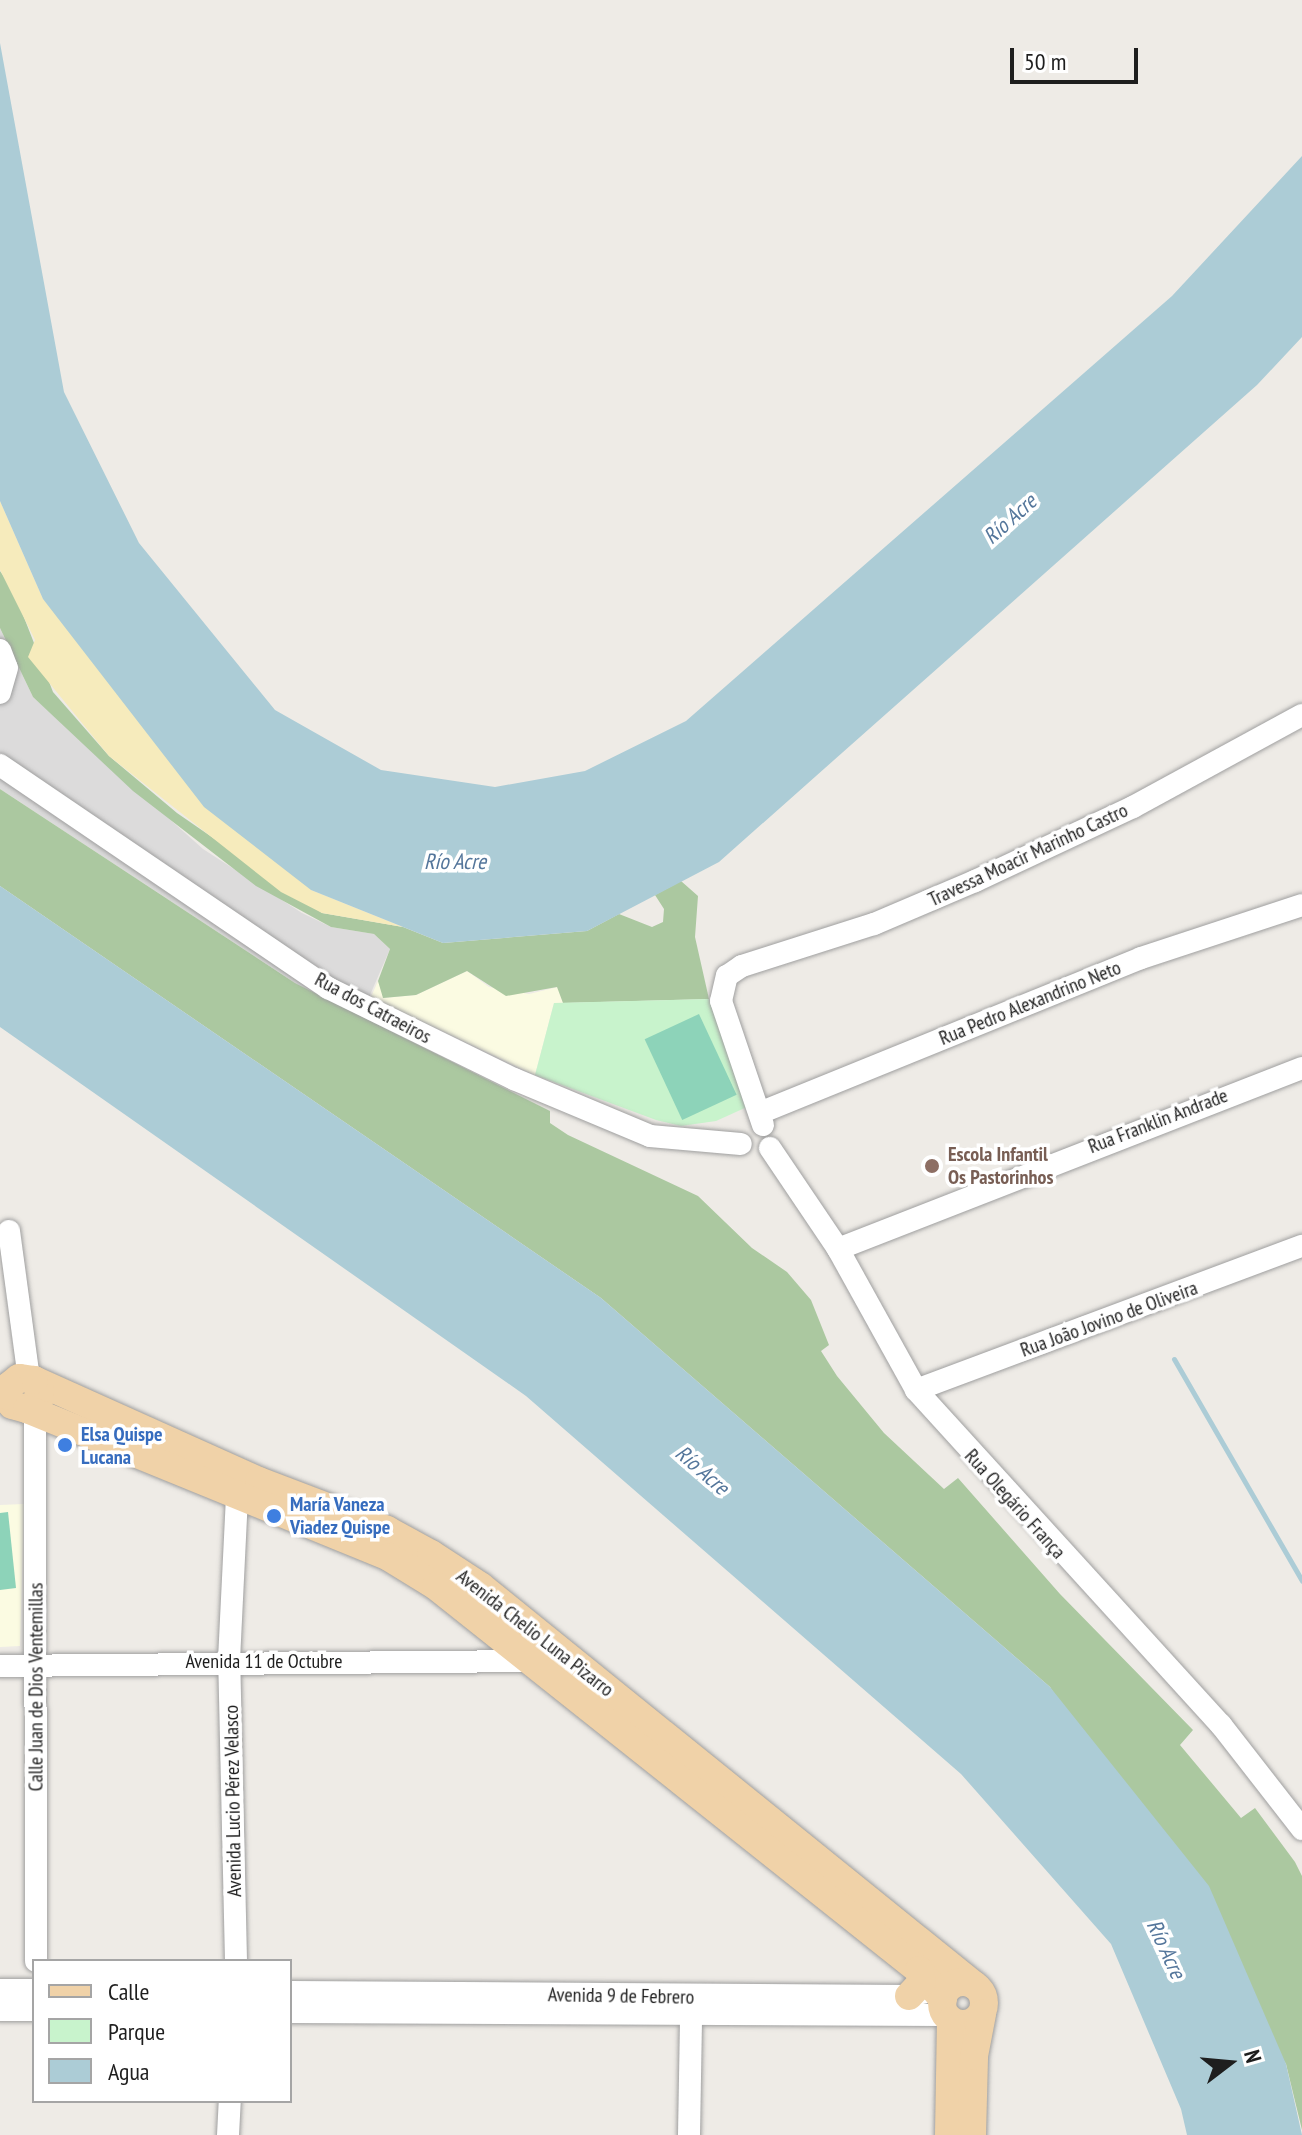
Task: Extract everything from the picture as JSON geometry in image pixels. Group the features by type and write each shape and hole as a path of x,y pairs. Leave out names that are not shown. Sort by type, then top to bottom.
{"main road":[{"name":"Avenida Chelio Luna Pizarro","path":"0,1360 19,1396 237,1497 389,1557 436,1586 946,1995"},
{"name":"Avenida Chelio Luna Pizarro","path":"19,1396 387,1530 431,1554 480,1586 946,1995"},
{"path":"909,1996 922,1982 946,1995 985,2002 974,2056 972,2135"},
{"path":"946,1995 949,2135"}],"street":[{"path":"0,650 7,668 0,693"},
{"name":"Travessa Moacir Marinho Castro","path":"763,1119 721,1001 727,976 742,966 874,924 953,891 1133,807 1302,715"},
{"name":"Rua dos Catraeiros","path":"0,765 328,988 514,1079 650,1136 741,1144"},
{"name":"Rua Pedro Alexandrino Neto","path":"763,1119 1141,958 1302,905"},
{"name":"Rua Franklin Andrade","path":"838,1249 1302,1068"},
{"path":"763,1119 773,1138 770,1148 757,1156 741,1144 748,1126 763,1119"},
{"name":"Rua Olegário França","path":"770,1148 838,1249 916,1390 1221,1725 1302,1829"},
{"name":"Calle Juan de Dios Ventemillas","path":"9,1231 37,1665 36,1959"},
{"name":"Rua João Jovino de Oliveira","path":"916,1390 1302,1246"},
{"name":"Avenida Lucio Pérez Velasco","path":"236,1959 229,1660 237,1497"},
{"name":"Avenida 11 de Octubre","path":"0,1666 229,1660 527,1661"},
{"path":"0,1990 32,1990"},
{"name":"Avenida 9 de Febrero","path":"292,1992 909,1996"},
{"name":"Avenida 9 de Febrero","path":"292,2012 691,2016 946,1995"},
{"path":"0,2010 32,2010"},
{"path":"689,2135 691,2016"},
{"path":"228,2135 230,2103"}],"shaded area":[{"path":"0,628 33,697 203,849 302,913 331,927 374,934 390,949 360,1018 295,983 0,789"},
{"path":"467,971 489,987 529,994 558,987 563,1003 554,1003 535,1075 371,997 378,981 384,998 416,995"},
{"path":"24,1504 20,1646 0,1647 0,1505"}],"green space":[{"path":"0,571 13,589 53,692 109,756 177,813 322,913 403,927 443,943 587,931 619,914 652,927 663,922 664,909 655,895 681,881 698,896 695,937 709,999 563,1003 557,987 506,996 467,971 416,995 383,998 378,981 390,949 374,934 331,927 256,886 133,791 33,697 0,628"},
{"path":"0,789 295,983 550,1111 550,1123 568,1135 698,1196 752,1248 787,1272 811,1300 829,1345 821,1351 837,1376 884,1433 944,1489 958,1478 1060,1594 1193,1730 1180,1745 1241,1818 1255,1808 1295,1862 1302,1876 1302,2130 1286,2064 1050,1687 601,1298 0,886"},
{"path":"709,999 747,1107 716,1121 681,1126 656,1120 535,1075 554,1003"},
{"path":"699,1014 737,1095 682,1120 645,1039"},
{"path":"8,1512 16,1588 0,1590 0,1513"}],"sand":[{"path":"0,501 43,599 311,890 403,927 322,913 281,892 109,756 28,657 35,640 0,570"}],"water":[{"name":"Río Acre","path":"0,43 64,392 139,543 275,710 381,770 495,787 585,771 686,721 1172,296 1302,156 1302,337 1257,385 719,862 587,931 443,943 311,890 204,807 43,599 0,501"},
{"name":"Río Acre","path":"0,886 601,1298 1050,1687 1209,1886 1286,2064 1302,2135 1187,2135 1181,2109 1111,1944 961,1774 526,1396 0,1027"}],"waterway":[{"path":"1174,1359 1302,1581"}],"place":[{"name":"Escola Infantil Os Pastorinhos","path":"932,1166"},
{"name":"Elsa Quispe Lucana","path":"65,1445"},
{"name":"María Vaneza Viadez Quispe","path":"274,1516"}]}
